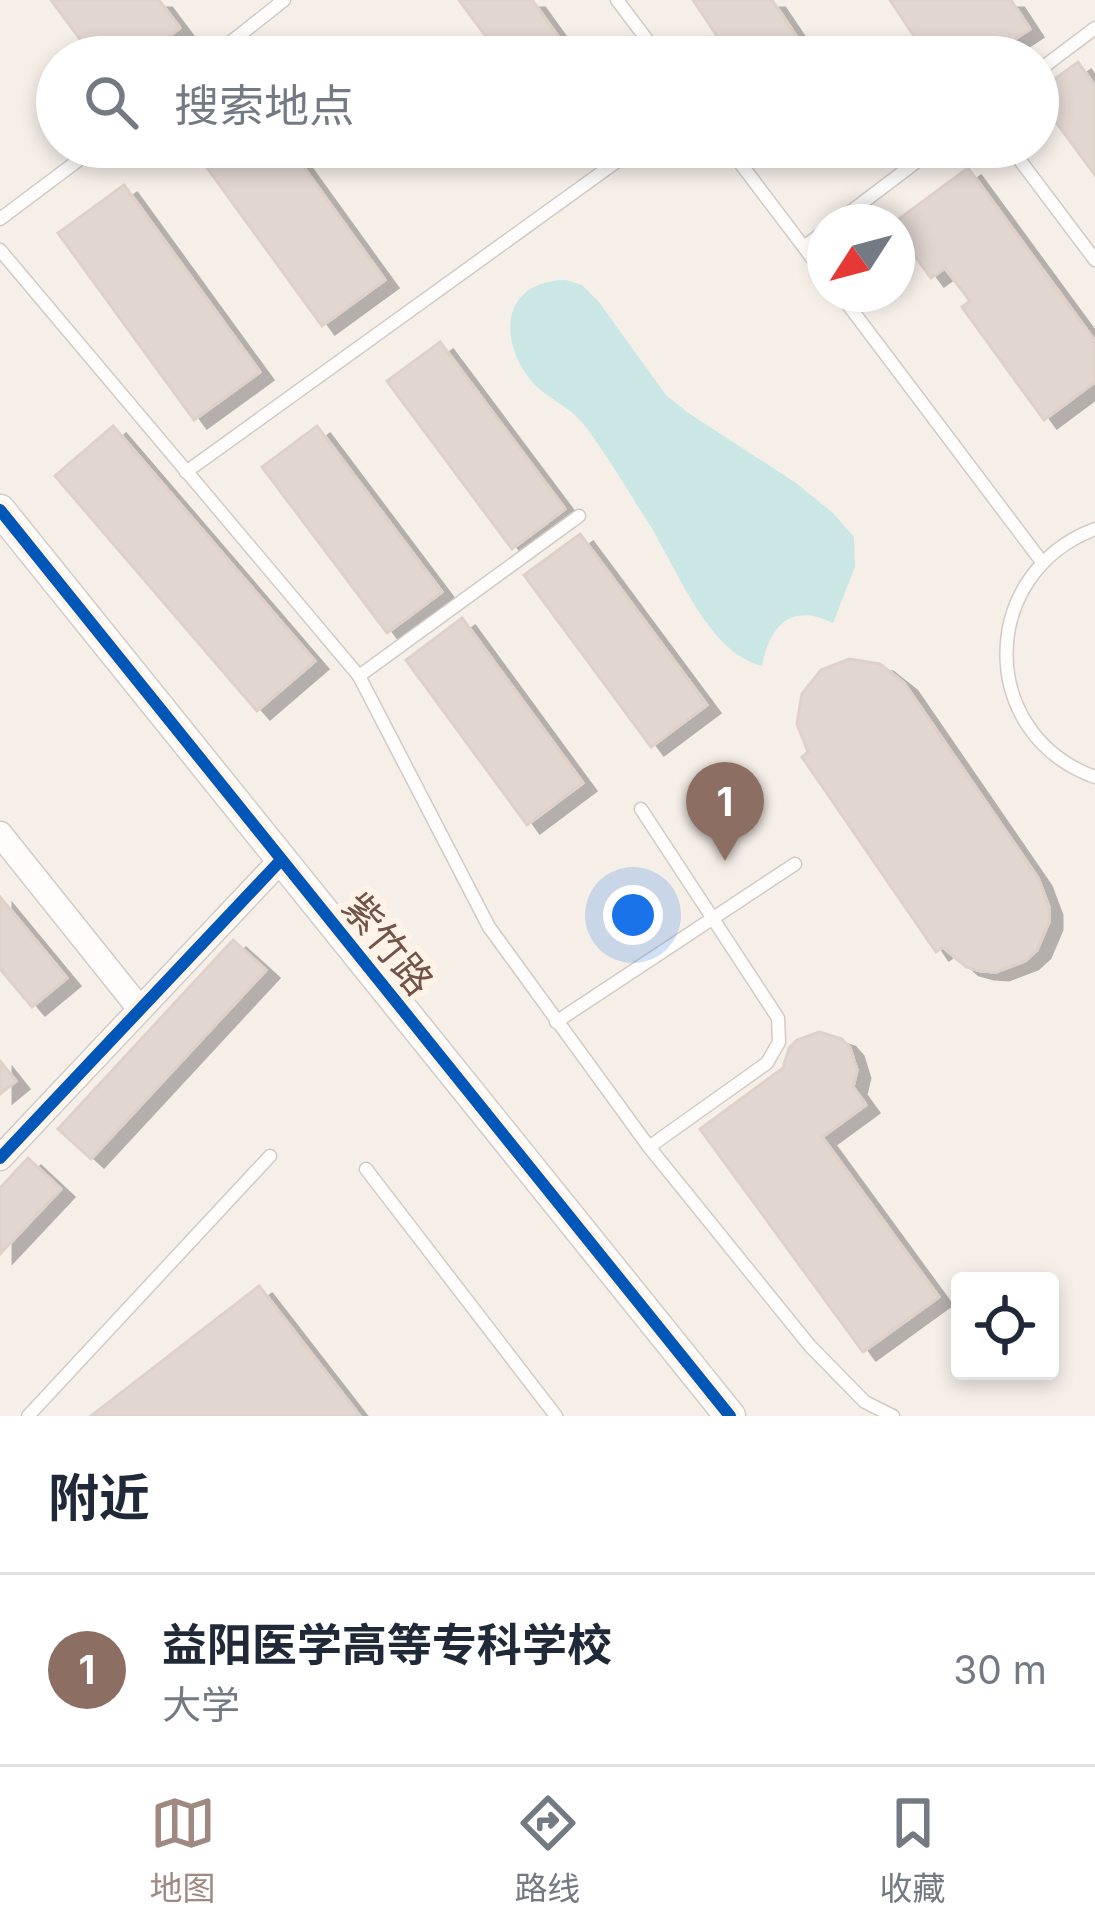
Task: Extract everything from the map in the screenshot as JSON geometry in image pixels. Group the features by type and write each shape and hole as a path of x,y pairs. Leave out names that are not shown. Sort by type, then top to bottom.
{"street":[{"name":"紫竹路","path":"0,510 730,1416"},
{"path":"0,834 140,1009"},
{"path":"0,1158 281,860"}],"lane":[{"path":"239,36 284,0"},
{"path":"617,0 644,36"},
{"path":"1059,55 1095,28"},
{"path":"0,219 68,168"},
{"path":"186,472 608,168"},
{"path":"743,168 807,251"},
{"path":"861,204 908,168"},
{"path":"1026,168 1095,260"},
{"path":"0,250 359,676 489,927 649,1147 810,1346 865,1402 893,1416"},
{"path":"854,312 1042,562"},
{"path":"359,676 579,516"},
{"path":"1095,529 1042,562 1017,599 1006,666 1010,688 1030,730 1063,761 1095,777"},
{"path":"641,809 778,1018 778,1042 766,1063 649,1147"},
{"path":"556,1022 796,864"},
{"path":"28,1416 270,1156"},
{"path":"366,1168 556,1416"}],"water":[{"path":"566,280 582,285 599,302 666,395 796,483 854,537 855,567 833,623 805,615 784,622 770,639 762,666 742,658 709,625 593,437 574,414 535,385 514,351 511,318 517,303 544,283"}],"building":[{"path":"51,0 159,0 180,28 169,36 78,36"},
{"path":"459,0 532,0 558,36 486,36"},
{"path":"693,0 772,0 796,36 717,36"},
{"path":"890,0 1011,0 1030,29 1019,36 914,36"},
{"path":"1078,62 1095,86 1095,175 1059,126 1059,76"},
{"path":"207,168 304,168 385,280 322,326"},
{"path":"968,168 1095,341 1095,382 1044,420 962,307 970,301 945,268 931,278 915,256 915,207"},
{"path":"124,185 260,372 194,420 58,233"},
{"path":"440,342 565,509 512,549 387,381"},
{"path":"113,426 315,661 257,711 55,476"},
{"path":"317,426 442,592 387,633 262,467"},
{"path":"580,534 707,705 651,747 524,575"},
{"path":"462,618 583,783 527,825 406,660"},
{"path":"849,659 880,664 904,683 1038,878 1049,907 1049,922 1037,950 1025,961 996,972 981,971 966,967 943,947 936,952 802,757 808,752 797,724 802,694 821,670"},
{"path":"0,897 67,978 32,1007 0,969"},
{"path":"233,940 266,970 91,1159 58,1129"},
{"path":"819,1032 842,1039 850,1048 857,1070 853,1087 866,1105 822,1137 939,1297 863,1352 700,1129 783,1068 797,1040"},
{"path":"0,1061 16,1081 0,1094"},
{"path":"28,1158 61,1189 0,1254 0,1188"},
{"path":"259,1286 360,1416 91,1416"}],"cycle path":[{"path":"0,510 730,1416"},
{"path":"0,1158 281,860"}],"place":[{"name":"益阳医学高等专科学校","path":"725,861"}]}
